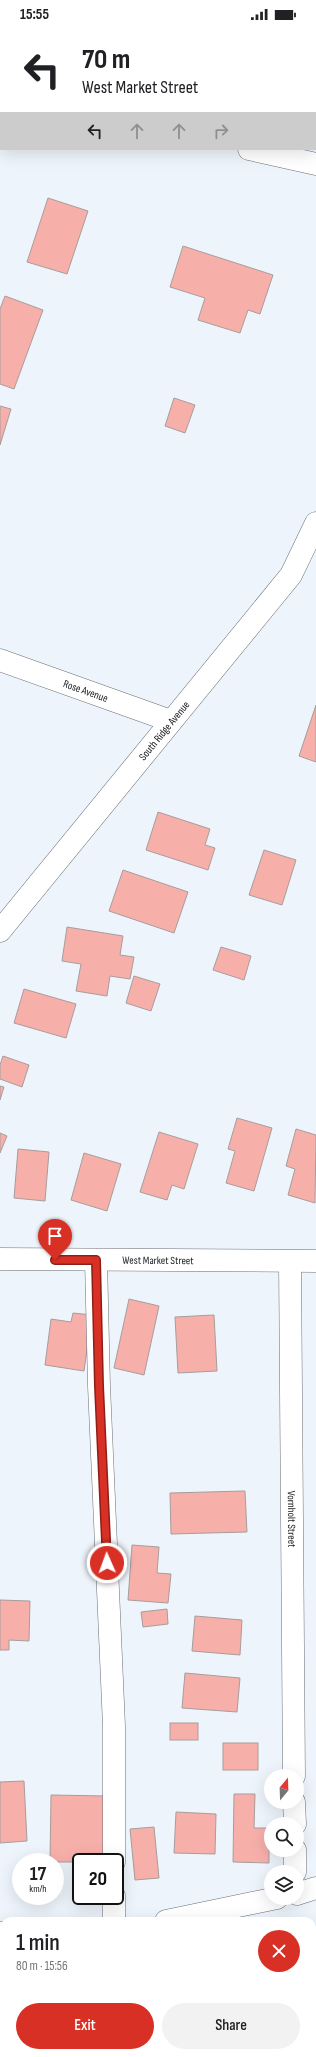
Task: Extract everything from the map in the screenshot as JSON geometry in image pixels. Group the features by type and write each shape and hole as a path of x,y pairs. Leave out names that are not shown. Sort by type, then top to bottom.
{"street":[{"path":"253,150 316,164"},
{"name":"South Ridge Avenue","path":"0,931 291,575 316,523"},
{"name":"Rose Avenue","path":"0,660 172,721"},
{"name":"West Market Street","path":"0,1259 316,1261"},
{"path":"96,1260 99,1386 114,1726 114,1853"},
{"name":"Vornholt Street","path":"290,1262 294,1769"},
{"path":"304,1892 316,1888"},
{"path":"185,1917 264,1901"},
{"path":"114,1905 114,1917"}],"building":[{"path":"48,198 88,211 67,274 27,262"},
{"path":"183,246 273,275 260,314 248,310 240,333 198,320 205,298 170,287"},
{"path":"5,296 43,310 14,389 0,384 0,309"},
{"path":"174,398 195,405 185,433 165,426"},
{"path":"0,406 11,409 0,445"},
{"path":"316,705 316,762 299,756"},
{"path":"158,812 210,829 205,845 215,848 208,870 146,850"},
{"path":"264,850 296,860 282,905 249,895"},
{"path":"123,870 188,892 174,933 109,911"},
{"path":"67,927 123,936 120,955 134,957 130,979 110,976 107,996 76,991 81,964 62,961"},
{"path":"221,947 251,956 244,980 213,970"},
{"path":"134,976 160,984 151,1011 126,1003"},
{"path":"24,989 76,1004 66,1038 14,1023"},
{"path":"3,1056 29,1065 22,1087 0,1079 0,1065"},
{"path":"0,1086 4,1087 0,1100"},
{"path":"237,1118 272,1128 254,1191 226,1183 235,1151 228,1149"},
{"path":"296,1129 316,1135 315,1203 288,1195 295,1169 286,1166"},
{"path":"159,1132 198,1144 184,1189 172,1185 167,1200 140,1192"},
{"path":"0,1133 7,1136 0,1153"},
{"path":"18,1149 49,1152 45,1201 14,1198"},
{"path":"84,1153 121,1164 107,1211 71,1200"},
{"path":"129,1299 159,1306 144,1375 114,1368"},
{"path":"73,1313 92,1315 84,1371 45,1365 51,1319 71,1322"},
{"path":"214,1315 217,1371 178,1373 175,1317"},
{"path":"245,1491 247,1532 171,1534 170,1493"},
{"path":"132,1545 159,1547 157,1573 171,1574 168,1603 128,1600"},
{"path":"0,1600 30,1601 29,1641 9,1640 9,1650 0,1650"},
{"path":"167,1609 168,1624 143,1627 141,1612"},
{"path":"195,1616 242,1620 240,1655 192,1651"},
{"path":"185,1673 240,1678 237,1712 182,1708"},
{"path":"170,1723 198,1723 198,1740 170,1740"},
{"path":"223,1743 258,1743 258,1770 223,1770"},
{"path":"24,1781 27,1841 0,1843 0,1782"},
{"path":"234,1794 255,1794 254,1828 264,1828 264,1857 269,1857 269,1863 233,1862"},
{"path":"51,1795 106,1796 105,1853 72,1853 72,1862 64,1862 64,1853 50,1853"},
{"path":"176,1812 216,1814 215,1854 174,1853"},
{"path":"154,1827 159,1878 135,1880 130,1829"}],"route":[{"path":"55,1260 96,1260 99,1386 107,1563"}]}
